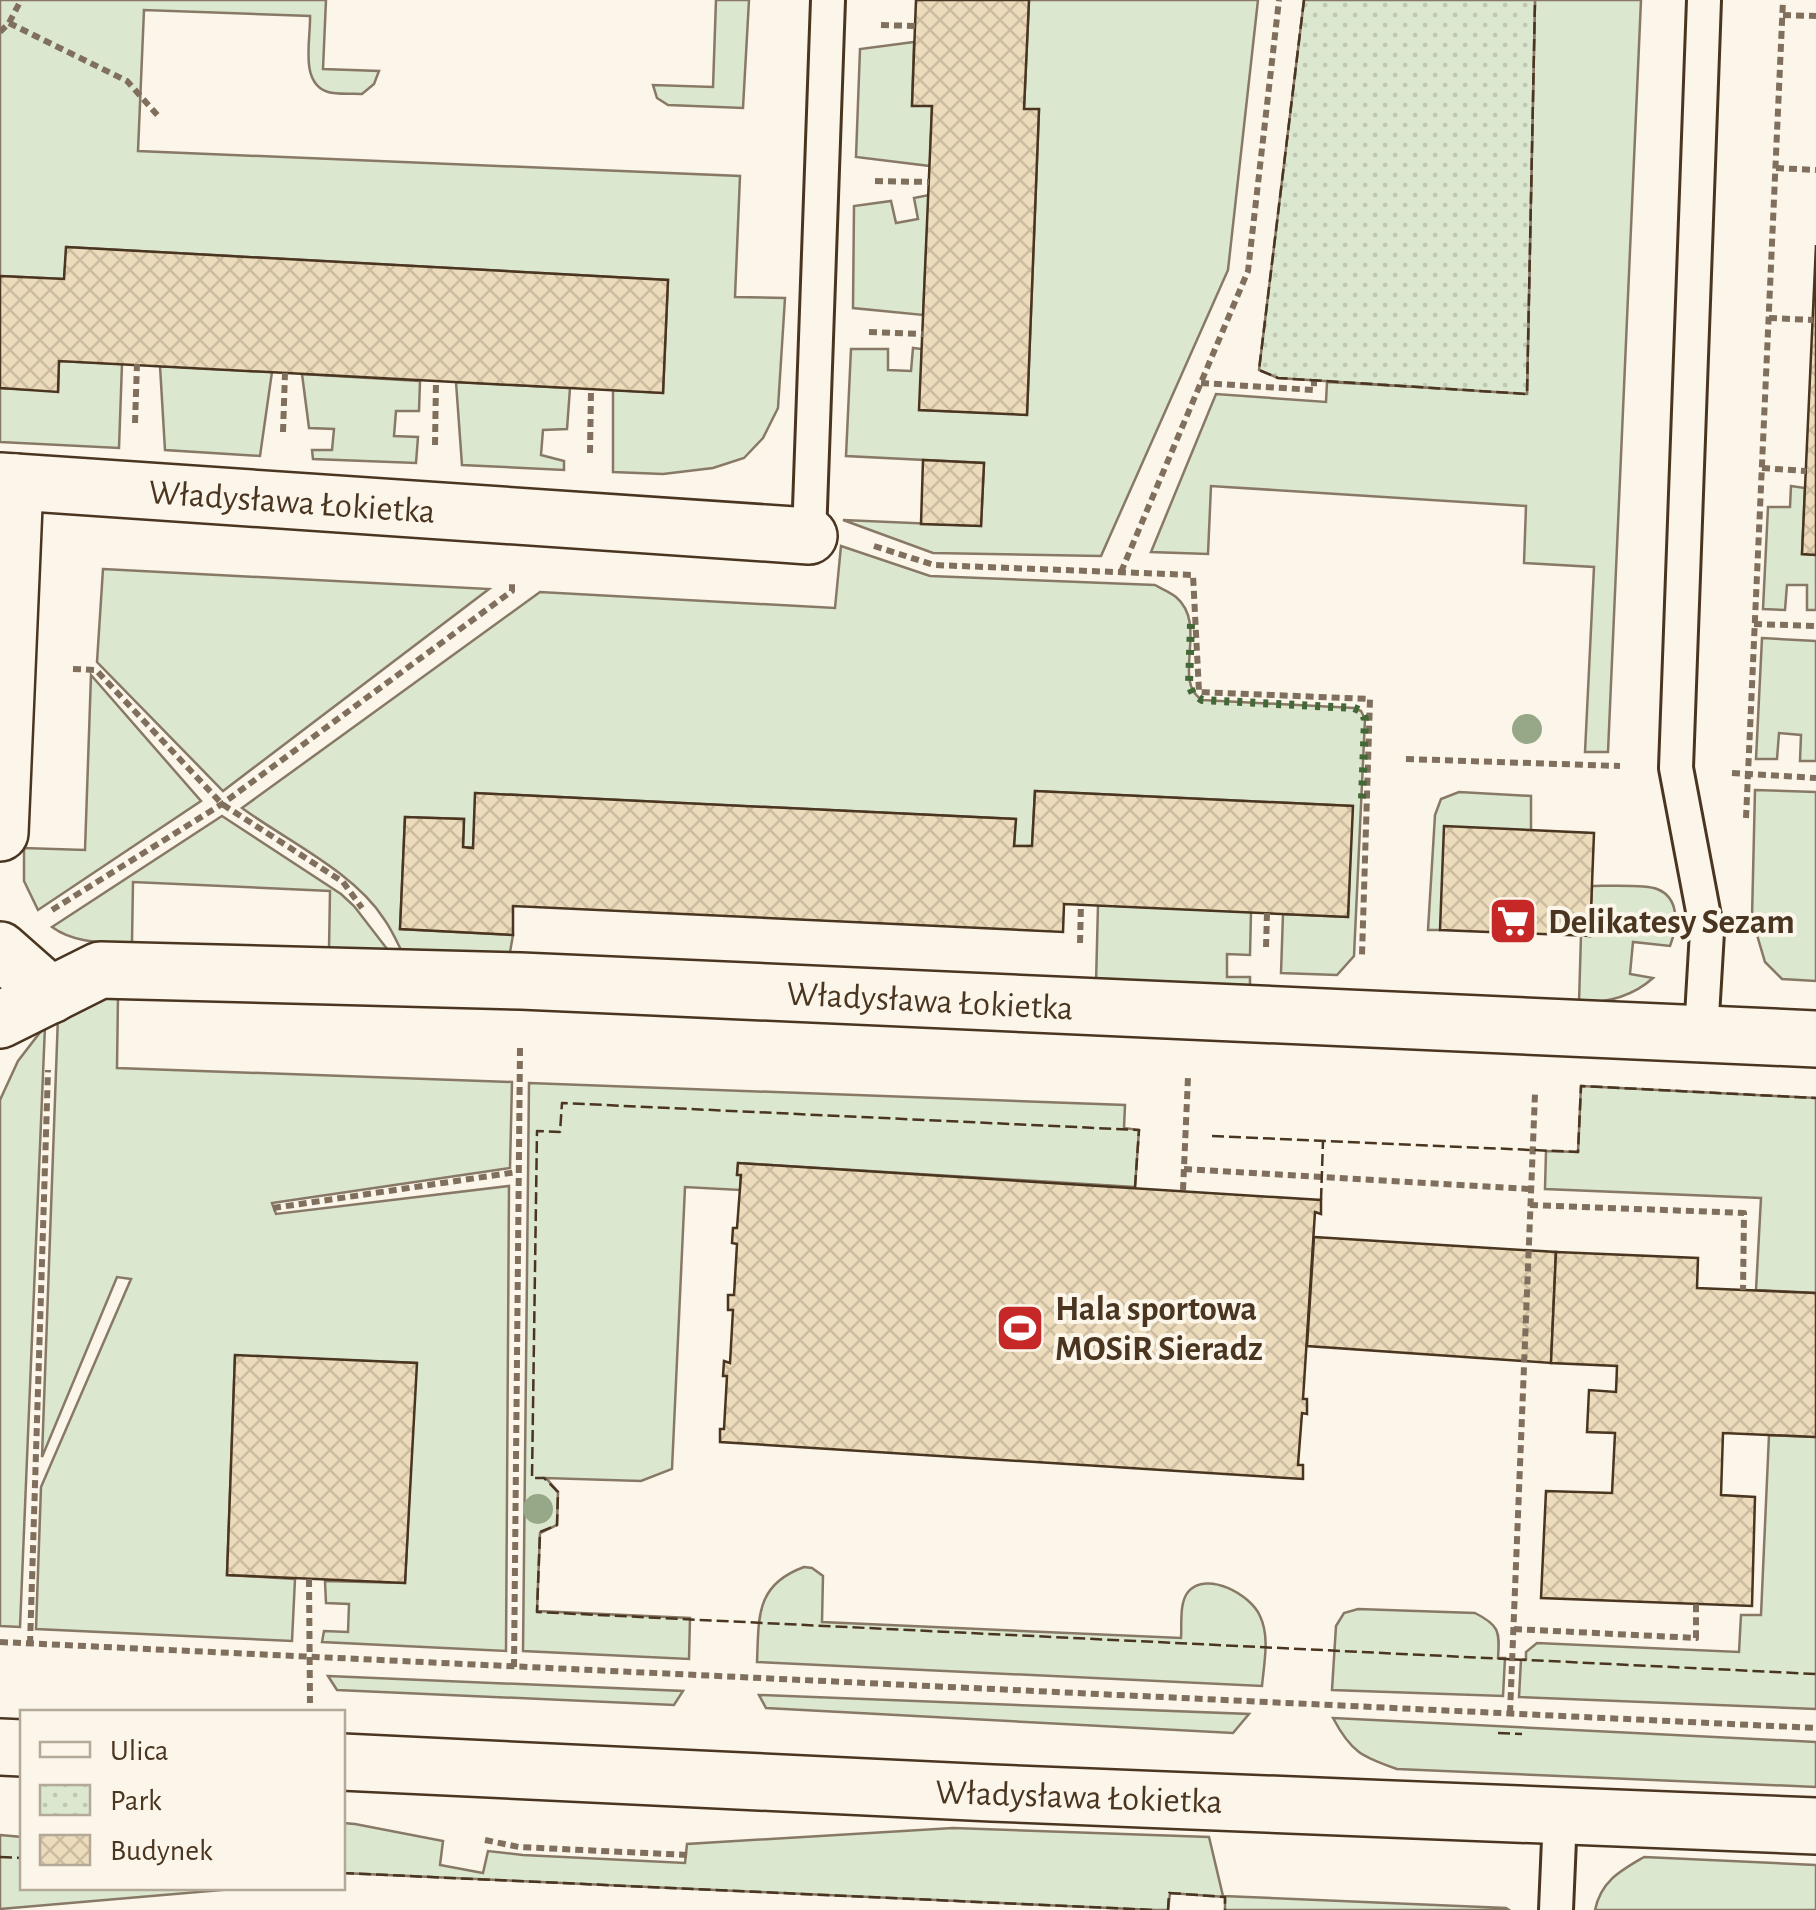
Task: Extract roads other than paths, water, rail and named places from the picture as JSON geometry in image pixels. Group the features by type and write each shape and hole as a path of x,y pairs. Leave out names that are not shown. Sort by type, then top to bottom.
{"street":[{"name":"Władysława Łokietka","path":"0,833 7,666 8,482 809,536"},
{"path":"0,950 50,995"},
{"name":"Władysława Łokietka","path":"0,1020 100,970 522,981 1816,1039"},
{"name":"Władysława Łokietka","path":"345,1762 1816,1826"}],"lane":[{"path":"809,536 828,0"},
{"path":"1701,1034 1707,932 1676,768 1704,0"},
{"path":"1556,1910 1560,1816"}],"place":[{"name":"Delikatesy Sezam","path":"1513,921"},
{"name":"Hala sportowa MOSiR Sieradz","path":"1020,1328"}]}
